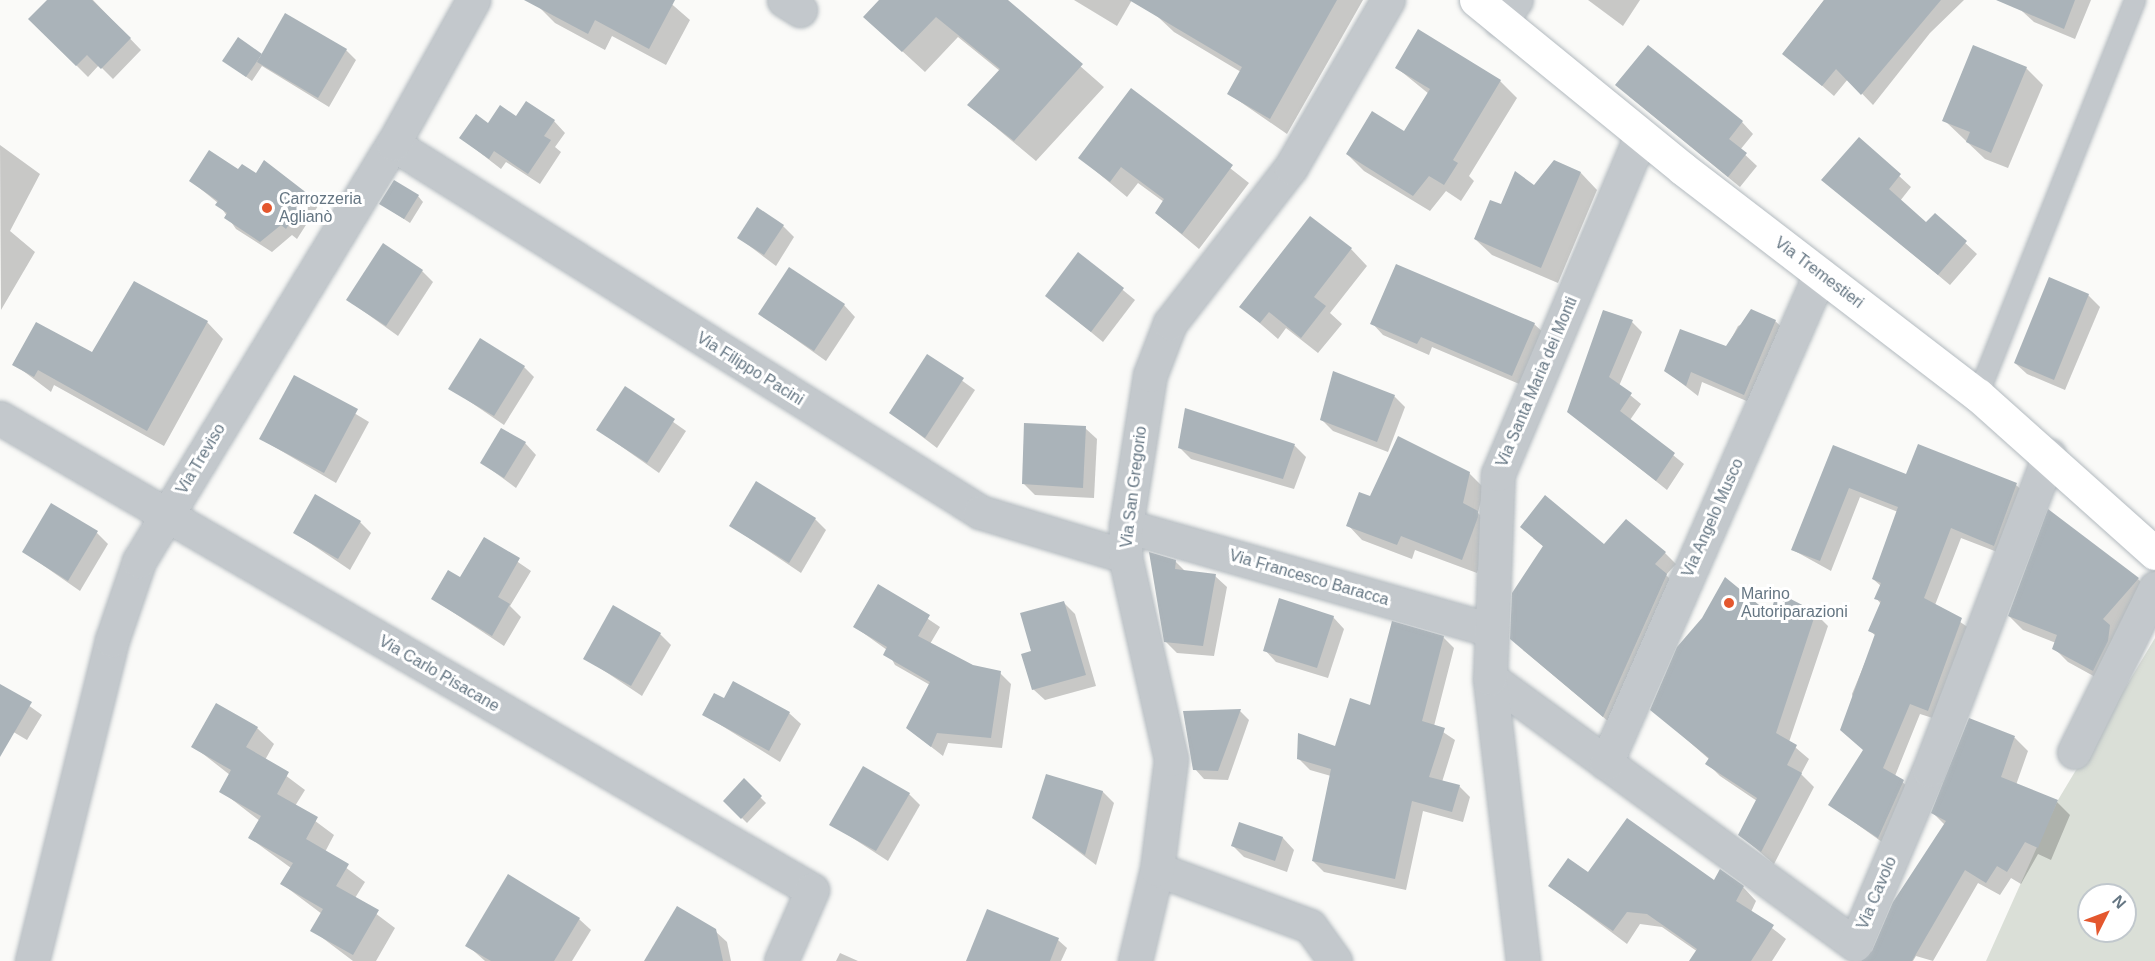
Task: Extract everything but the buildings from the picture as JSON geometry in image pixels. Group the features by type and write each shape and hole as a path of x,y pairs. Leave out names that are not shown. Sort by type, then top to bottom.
{"main road":[{"name":"Via Tremestieri","path":"1498,7 1641,135 1978,395 2049,455 2155,553"}],"street":[{"name":"Via Treviso","path":"32,961 112,640 139,561 393,144 473,0"},
{"name":"Via San Gregorio","path":"1135,961 1157,869 1171,759 1126,541 1150,375 1170,323 1291,167 1388,0"},
{"name":"Via Santa Maria dei Monti","path":"1523,961 1490,678 1498,474 1641,135"},
{"name":"Via Filippo Pacini","path":"393,144 980,512 1126,541"},
{"name":"Via Angelo Musco","path":"1606,763 1820,274"},
{"name":"Via Carlo Pisacane","path":"0,418 812,890 780,961"},
{"name":"Via Cavolo","path":"1490,678 1855,944 1929,770 2049,455"},
{"name":"Via Francesco Baracca","path":"1126,541 1491,630"},
{"path":"2074,752 2155,588"},
{"path":"1157,869 1310,926 1335,961"}],"lane":[{"path":"1978,395 2135,0"}],"shaded area":[{"path":"2155,638 2155,961 1986,961 2058,800"}],"place":[{"name":"Carrozzeria Aglianò","path":"267,208"},
{"name":"Marino Autoriparazioni","path":"1729,603"}]}
